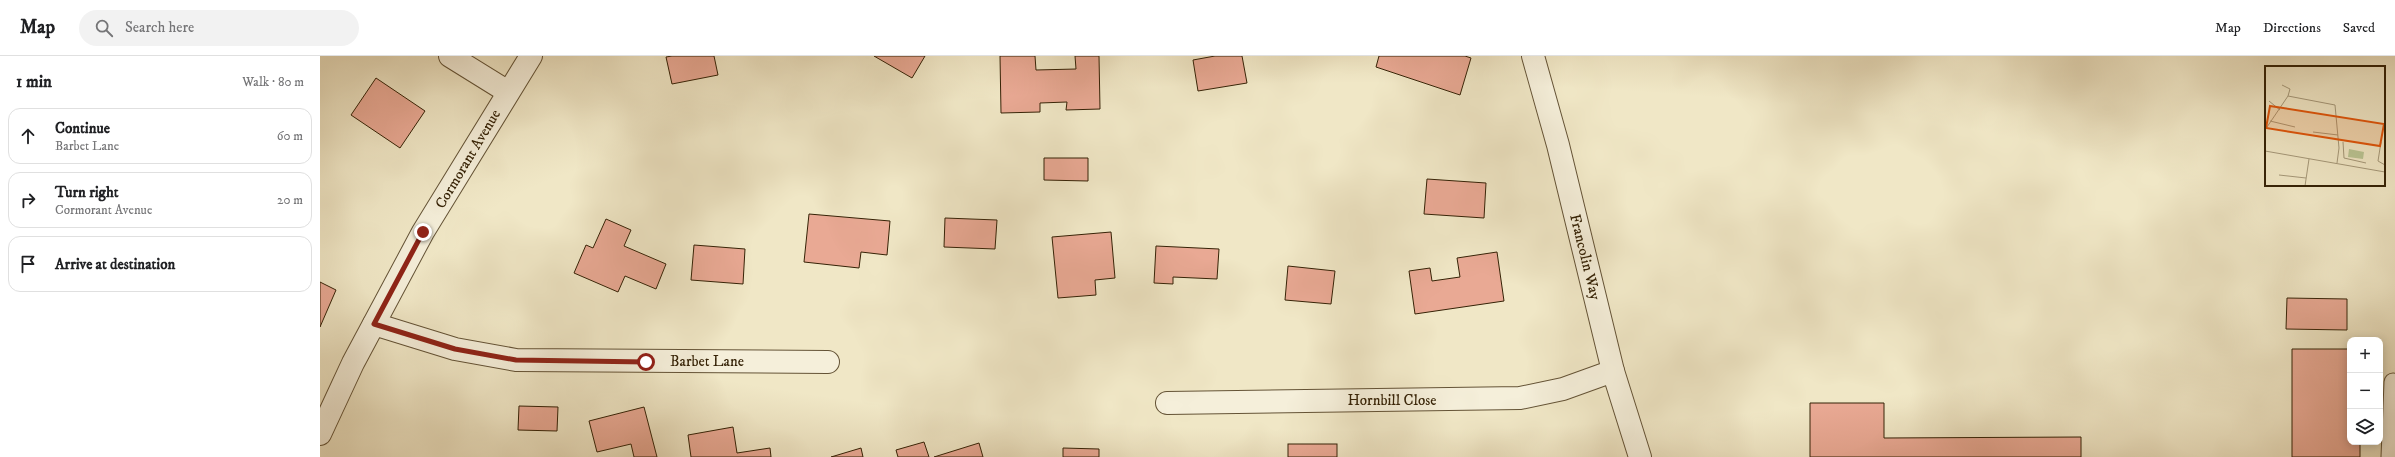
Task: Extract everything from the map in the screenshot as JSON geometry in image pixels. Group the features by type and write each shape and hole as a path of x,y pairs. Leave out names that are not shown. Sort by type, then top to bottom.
{"street":[{"path":"450,56 508,92"},
{"name":"Cormorant Avenue","path":"321,427 423,232 531,56"},
{"name":"Francolin Way","path":"1533,56 1558,145 1614,371 1640,457"},
{"name":"Barbet Lane","path":"374,324 455,349 516,360 828,362"},
{"name":"Hornbill Close","path":"1166,403 1520,398 1563,389 1614,371"}],"lane":[{"path":"2390,457 2393,382"}],"building":[{"path":"714,56 718,75 672,84 666,57"},
{"path":"874,56 925,56 912,78"},
{"path":"1000,56 1035,56 1036,70 1076,69 1075,56 1099,56 1100,109 1066,110 1067,102 1040,103 1040,112 1001,113"},
{"path":"1215,56 1242,56 1247,83 1198,91 1193,60"},
{"path":"1379,56 1465,56 1471,58 1460,95 1376,67"},
{"path":"376,78 425,111 400,148 351,115"},
{"path":"1044,158 1088,158 1088,181 1044,180"},
{"path":"1427,179 1486,183 1484,218 1424,214"},
{"path":"809,214 890,221 887,255 861,252 859,268 804,262"},
{"path":"945,218 997,220 995,249 944,247"},
{"path":"606,219 631,230 624,246 666,264 656,289 625,276 618,292 574,273 586,245 593,248"},
{"path":"1111,232 1115,278 1095,280 1096,295 1058,298 1052,237"},
{"path":"694,245 745,249 743,284 691,280"},
{"path":"1156,246 1219,249 1217,279 1173,277 1173,284 1154,283"},
{"path":"1497,252 1504,301 1415,314 1409,271 1430,268 1432,281 1460,277 1457,258"},
{"path":"1288,266 1335,271 1331,304 1285,300"},
{"path":"320,282 336,290 320,327"},
{"path":"2287,298 2347,299 2347,330 2286,329"},
{"path":"2292,349 2347,349 2347,445 2360,445 2360,457 2292,457"},
{"path":"1810,403 1884,403 1884,438 2081,437 2081,457 1810,457"},
{"path":"519,406 558,407 557,431 518,430"},
{"path":"644,407 657,457 634,457 631,444 597,452 589,421"},
{"path":"733,427 737,453 770,448 771,457 691,457 688,435"},
{"path":"924,442 929,457 898,457 896,450"},
{"path":"979,443 983,457 934,457"},
{"path":"1288,444 1337,444 1337,457 1288,457"},
{"path":"861,448 863,457 831,457"},
{"path":"1063,448 1099,449 1099,457 1063,457"}],"route":[{"path":"423,232 374,324 455,349 516,360 646,362"}]}
